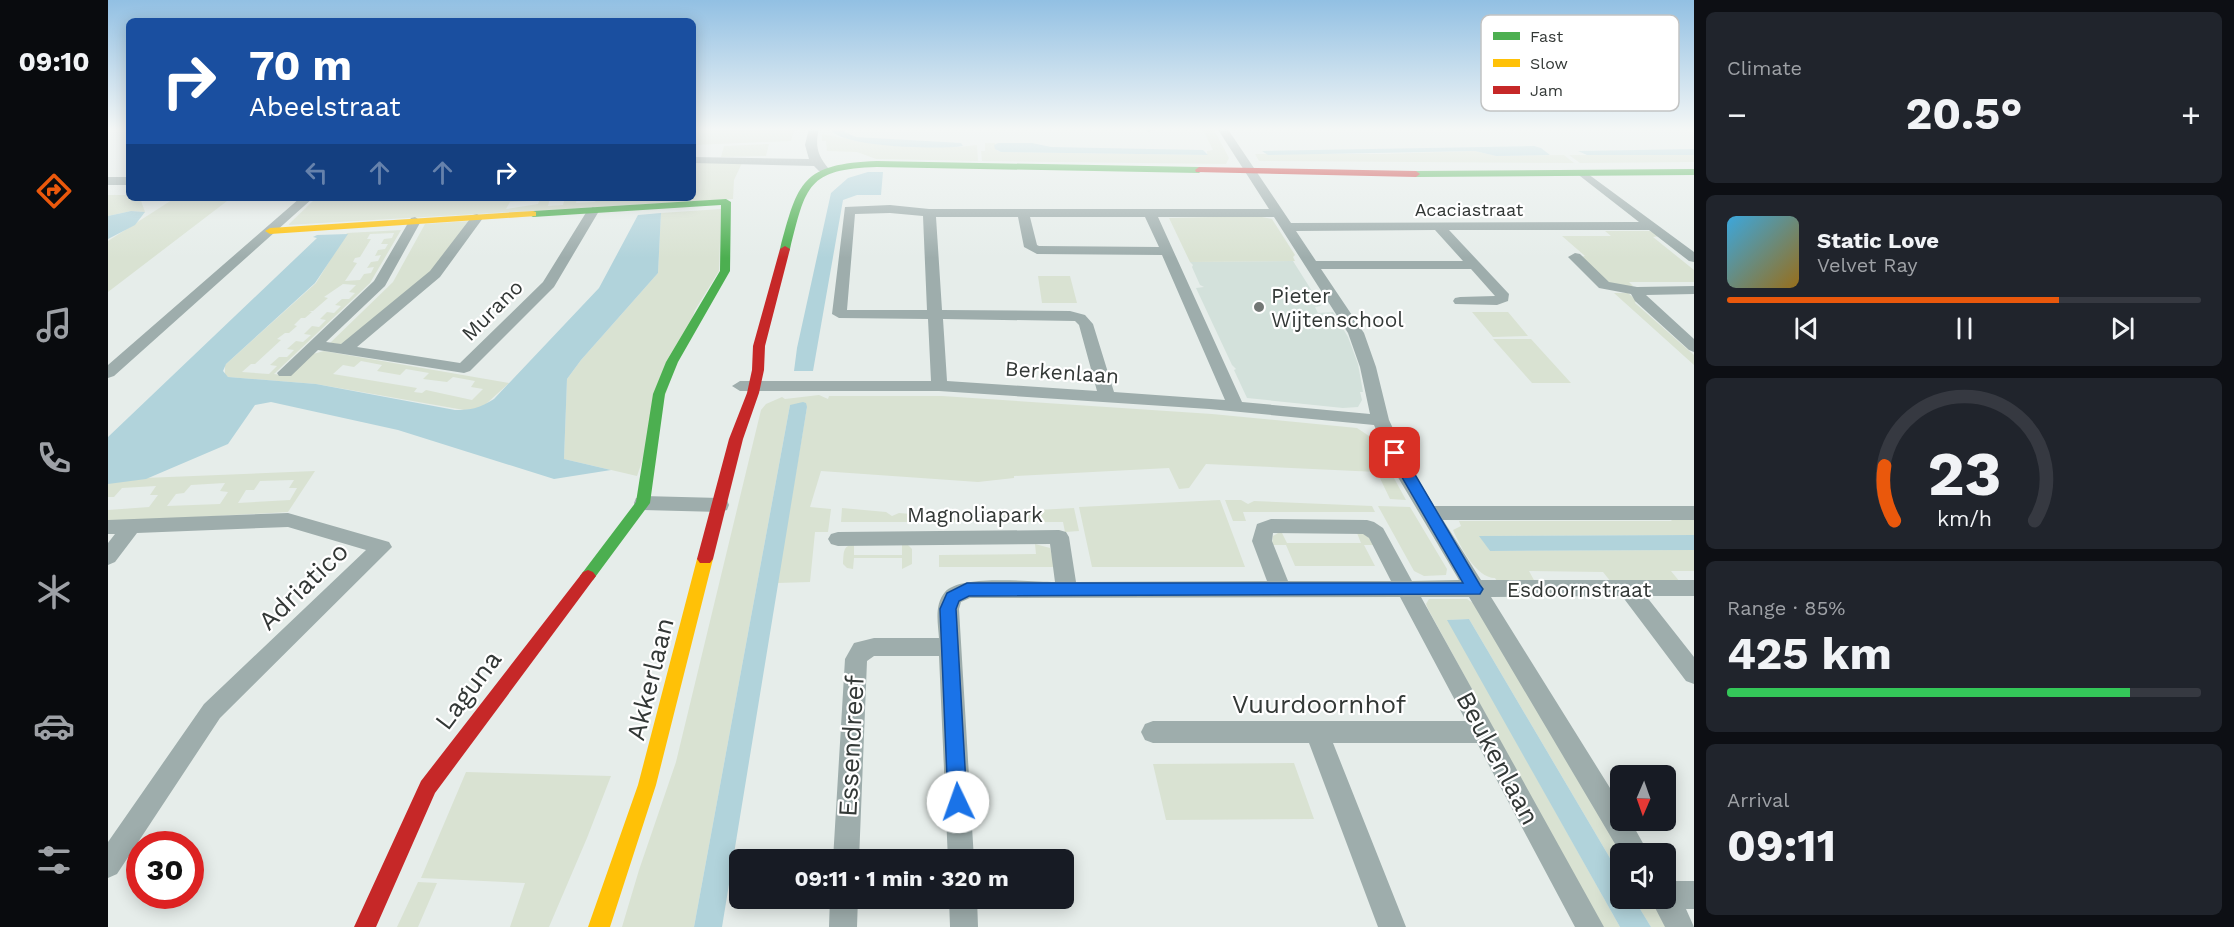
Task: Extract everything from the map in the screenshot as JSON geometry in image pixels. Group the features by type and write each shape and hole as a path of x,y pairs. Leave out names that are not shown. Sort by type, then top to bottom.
{"street":[{"name":"Akkerlaan","path":"599,927 647,785 736,439 746,416 747,386 760,360 759,346 802,188 816,171"},
{"path":"1249,171 1348,320 1361,344 1380,420 1405,474 1629,843"},
{"path":"1278,171 1584,174 1694,172"},
{"path":"1584,174 1694,258"},
{"path":"108,181 126,181"},
{"path":"108,373 304,201"},
{"name":"Laguna","path":"365,927 428,787 643,503 659,394 672,362 725,271 726,202 593,211"},
{"path":"1107,397 1086,324 1080,318 1070,315 839,315 849,210 890,209 929,213 1275,213"},
{"path":"270,231 593,211"},
{"name":"Murano","path":"314,345 346,348 464,368 549,284 593,211"},
{"path":"929,213 939,386"},
{"path":"1023,213 1031,247 1038,250 1167,251"},
{"path":"1150,213 1236,406"},
{"path":"346,348 435,274 477,218"},
{"path":"285,372 380,283 415,221"},
{"name":"Acaciastraat","path":"1285,227 1653,226"},
{"path":"1439,227 1502,294 1503,298 1497,301 1460,301"},
{"path":"1575,257 1604,285 1637,291 1694,290"},
{"path":"1311,265 1475,265"},
{"path":"1637,291 1640,298 1694,346"},
{"name":"Berkenlaan","path":"747,386 939,386 1236,406 1380,420"},
{"path":"643,503 720,505"},
{"path":"1429,513 1694,513"},
{"name":"Adriatico","path":"108,527 288,520 382,546 212,711 108,865"},
{"path":"108,556 132,526"},
{"path":"1281,590 1262,541 1264,529 1271,526 1367,527 1376,533 1408,589"},
{"name":"Magnoliapark","path":"838,539 1059,537 1067,590"},
{"path":"1627,588 1694,674"},
{"name":"Esdoornstraat","path":"960,849 948,609 953,597 967,590 1694,588"},
{"name":"Beukenlaan","path":"1408,589 1590,927"},
{"name":"Essendreef","path":"847,849 856,659 862,650 874,647 950,647"},
{"name":"Vuurdoornhof","path":"1153,732 1318,734 1484,732"},
{"path":"1318,734 1392,927"},
{"path":"1676,896 1694,895"},
{"path":"843,927 844,909"},
{"path":"963,909 964,927"},
{"path":"1671,909 1681,927"}],"shaded area":[{"path":"1293,261 1321,306 1315,307 1318,313 1333,312 1348,337 1358,364 1363,392 1360,392 1362,400 1358,407 1343,408 1247,398 1234,370 1236,369 1232,365 1196,288 1204,287 1200,285 1190,262"}],"green space":[{"path":"696,171 738,171 734,180 733,199 288,225 313,201 531,201 510,202 506,209 538,204 539,201 549,201 548,206 563,205 564,201 696,201"},
{"path":"108,195 126,195 126,201 141,201 145,212 131,211 108,216"},
{"path":"170,201 227,201 108,292 108,241"},
{"path":"721,209 719,271 695,310 637,476 564,459 567,379 658,273 661,213"},
{"path":"1257,216 1272,219 1295,255 1293,257 1295,261 1190,262 1169,218"},
{"path":"470,221 431,274 346,345 330,343 393,282 425,224"},
{"path":"401,230 370,283 274,374 289,376 313,354 324,351 509,383 480,408 464,410 316,384 225,375 225,365 316,283 347,233","holes":["394,233 392,238 384,239 381,244 388,244 385,249 378,250 375,256 381,255 378,261 371,262 367,268 374,267 371,273 364,274 360,280 345,281 357,263 353,262 355,258 360,257 371,239 367,239 370,234","343,284 356,285 349,292 355,293 349,299 342,299 335,305 341,306 334,313 327,312 320,319 326,320 319,327 312,326 304,334 311,335 303,342 296,341 287,349 294,350 287,357 279,357 270,365 277,366 269,374 242,372 251,364 255,364 281,340 277,339 297,326 294,325 301,318 305,318 312,312 309,311 313,311 328,298 324,297","361,361 382,365 377,371 400,375 406,369 429,373 423,379 447,382 453,377 475,381 471,387 483,389 472,400 426,390 422,393 414,392 417,388 333,374 343,365 354,367"]},
{"path":"1605,231 1650,231 1660,236 1653,237 1694,270 1694,282 1629,282 1633,286 1612,286 1581,257 1585,256 1562,236 1611,236"},
{"path":"1038,276 1070,276 1077,303 1042,303"},
{"path":"1614,293 1628,293 1636,300 1635,303 1694,355 1694,365"},
{"path":"1472,312 1508,312 1528,336 1493,337"},
{"path":"1493,339 1531,339 1571,383 1532,383"},
{"path":"819,395 828,399 829,396 942,396 1212,414 1357,428 1372,438 1406,500 1390,499 1377,472 1206,464 1189,488 1179,489 1169,468 1014,476 1014,478 978,482 821,471 810,507 831,509 828,532 815,532 810,582 777,583 807,407 790,405 694,927 622,927 676,762 761,410 766,404 782,397 785,399"},
{"path":"315,471 288,512 108,522 108,510 149,507 158,495 150,495 156,486 122,488 114,497 108,497 108,484 144,478","holes":["294,480 289,488 297,488 290,500 238,503 246,490 254,490 260,481","225,483 220,491 228,492 220,504 167,506 176,494 184,493 191,485"]},
{"path":"1220,500 1245,567 1092,567 1079,507"},
{"path":"1225,500 1241,500 1248,504 1254,501 1372,506 1375,512 1243,512 1246,521 1233,521"},
{"path":"1378,506 1410,507 1447,569 1446,575 1424,576 1414,571"},
{"path":"842,508 886,512 892,516 899,513 981,520 981,522 841,522"},
{"path":"1074,508 1079,531 1065,532 1063,522 993,522 994,515 1003,511 1033,513 1038,510"},
{"path":"1669,518 1694,520 1694,535 1480,536 1490,551 1694,550 1694,571 1671,571 1680,582 1611,582 1603,572 1529,571 1535,582 1498,583 1495,578 1488,577 1475,567 1453,530 1461,526 1459,521 1672,521"},
{"path":"1282,533 1287,543 1361,543 1357,533 1364,534 1378,545 1364,545 1375,566 1295,566 1286,545 1272,545 1273,536"},
{"path":"854,544 854,555 902,555 902,544 908,545 912,549 912,564 902,569 902,558 854,558 853,569 847,568 843,564 844,551 847,546"},
{"path":"1035,544 1050,548 1055,567 939,567 939,555 1036,554"},
{"path":"1429,599 1467,599 1473,603 1610,827 1610,831 1613,831 1620,843 1610,843 1610,858 1469,619 1448,620 1620,927 1602,927 1426,604"},
{"path":"1294,763 1314,819 1166,820 1153,764"},
{"path":"466,772 611,776 549,927 510,927 525,883 421,878"},
{"path":"418,882 437,883 418,927 397,927"},
{"path":"1640,909 1659,909 1670,927 1651,927"}],"water":[{"path":"868,172 883,172 881,195 857,195 843,200 813,371 794,371 831,193 848,178"},
{"path":"131,211 145,212 135,225 108,239 108,216"},
{"path":"661,213 658,273 567,379 564,459 611,470 554,479 398,430 271,402 255,405 228,444 146,479 108,484 108,437 317,238 313,237 317,235 348,234 315,283 226,364 223,371 228,377 316,384 461,410 480,406 494,399 599,288 638,215"},
{"path":"803,402 807,407 735,849 729,849 729,884 722,927 694,927 790,405"},
{"path":"1694,535 1694,550 1490,551 1479,536"},
{"path":"1469,619 1610,858 1610,909 1640,909 1651,927 1620,927 1447,620"}],"traffic: fast":[{"path":"785,249 802,193 809,182 824,171"},
{"path":"1416,174 1694,172"},
{"path":"533,214 726,202 725,271 672,362 659,394 643,503 588,576"}],"traffic: slow":[{"path":"270,231 533,214"},
{"path":"599,927 647,785 705,559"}],"traffic: jam":[{"path":"1267,171 1416,174"},
{"path":"705,559 736,439 753,393 758,370 759,346 785,249"},
{"path":"365,927 428,787 588,576"}],"place":[{"name":"Pieter Wijtenschool","path":"1259,307"}],"route":[{"path":"958,802 948,609 953,597 967,590 1475,589 1405,474 1395,453"}]}
